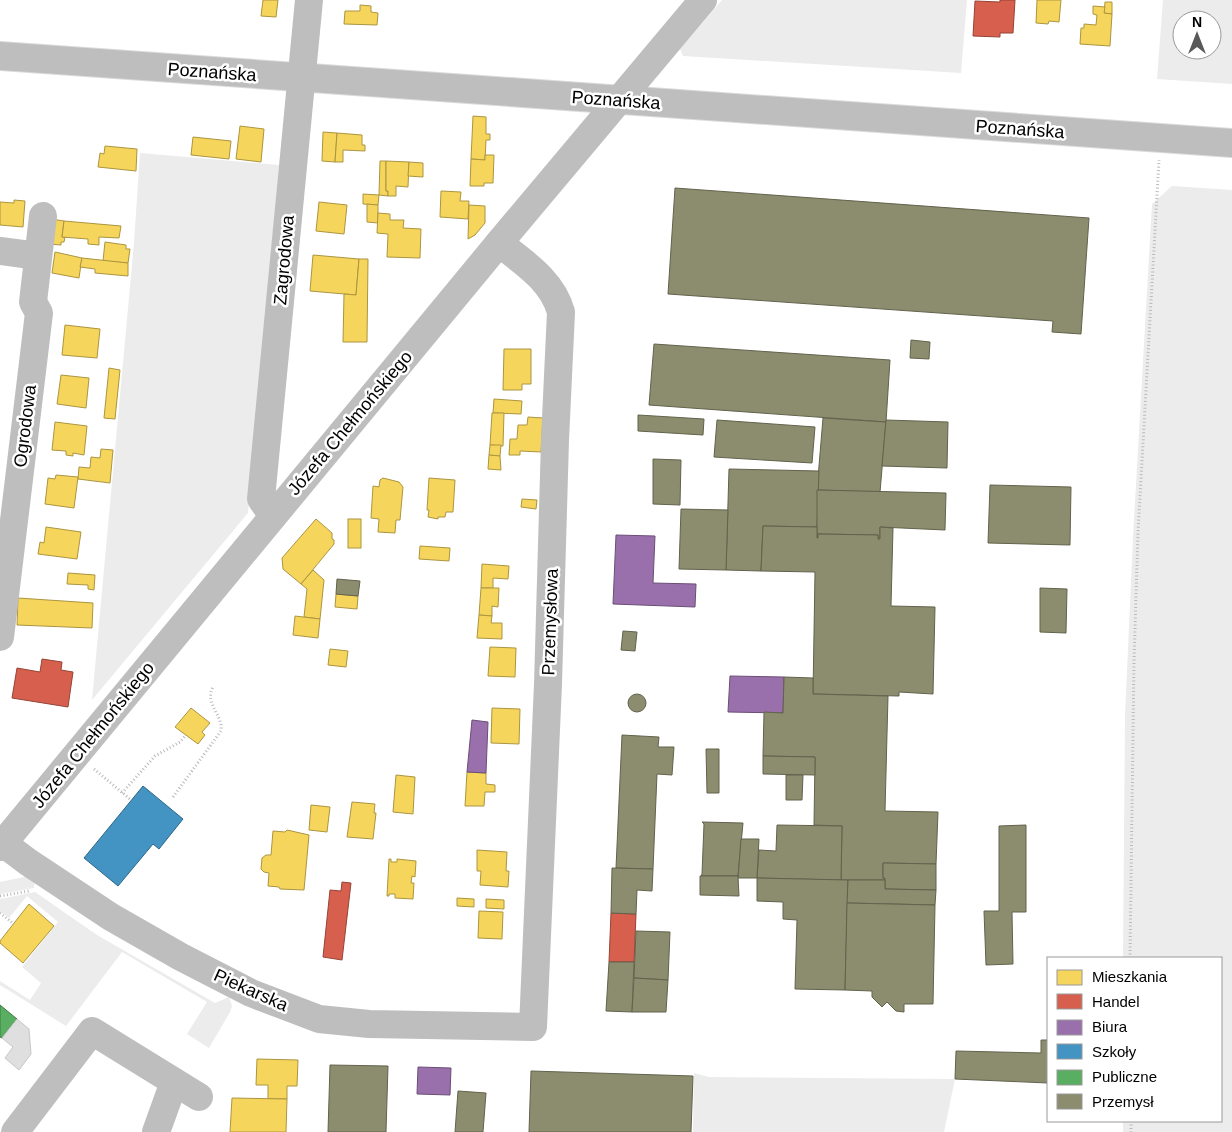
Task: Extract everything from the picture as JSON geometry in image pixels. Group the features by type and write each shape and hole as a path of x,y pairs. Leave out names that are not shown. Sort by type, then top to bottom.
{"street":[{"name":"Zagrodowa","path":"273,516 261,499 309,0"},
{"name":"Józefa Chełmońskiego","path":"1,844 619,100 690,5"},
{"name":"Poznańska","path":"0,56 1232,143"},
{"name":"Ogrodowa","path":"0,637 39,313 33,302 43,216"},
{"name":"Przemysłowa","path":"499,243 548,285 557,298 561,312 555,440 549,675 533,1027"},
{"path":"0,252 38,256"},
{"name":"Piekarska","path":"1,844 111,917 181,957 251,993 319,1019 378,1024 533,1027"},
{"path":"15,1132 92,1031 198,1097"},
{"path":"156,1132 174,1082"}],"path":[{"path":"1130,957 1137,562 1160,157"},
{"path":"174,797 221,731 220,720 210,700 210,693 213,688"},
{"path":"122,793 155,756 180,742 185,736"},
{"path":"91,767 131,800"},
{"path":"0,896 34,890"},
{"path":"0,913 14,924"}],"shaded area":[{"path":"722,0 967,0 961,73 683,56 680,49"},
{"path":"1163,0 1232,0 1232,84 1157,79"},
{"path":"140,153 279,165 248,513 92,700 134,243"},
{"path":"1172,186 1232,190 1232,1132 1123,1132 1123,1122 1222,1122 1222,957 1123,957 1125,716 1152,204"},
{"path":"27,871 35,876 34,888 0,894 0,882 24,877"},
{"path":"35,892 97,935 215,1003 229,997 232,1006 230,1012 209,1048 187,1034 207,1002 122,952 66,1026 0,985 0,981 30,1000 41,983 22,967 58,922 27,896 9,918 0,911 0,899"},
{"path":"694,1073 709,1077 955,1079 944,1132 693,1132"}],"building: Mieszkania":[{"path":"263,0 278,0 276,17 261,16"},
{"path":"1037,0 1061,0 1059,22 1049,21 1048,24 1036,23"},
{"path":"1105,2 1112,2 1112,14 1104,13"},
{"path":"360,5 371,6 371,12 378,13 377,25 344,24 345,11 360,11"},
{"path":"1093,6 1105,7 1104,13 1112,14 1110,46 1080,44 1081,28 1084,28 1084,24 1096,25 1097,15 1093,14"},
{"path":"473,116 486,117 486,134 490,134 490,140 486,140 485,160 471,159"},
{"path":"240,126 264,129 261,162 236,159"},
{"path":"323,132 337,133 335,162 322,161"},
{"path":"337,133 362,135 362,145 365,145 365,151 343,150 343,162 335,162"},
{"path":"193,137 231,141 229,159 191,155"},
{"path":"105,146 137,149 136,171 98,167 100,153 104,154"},
{"path":"485,155 494,155 493,183 484,183 484,186 470,186 471,159 485,160"},
{"path":"380,161 386,161 386,191 388,191 388,196 379,195"},
{"path":"386,161 409,162 408,187 396,186 396,196 388,196 388,191 386,191"},
{"path":"409,162 423,163 423,177 408,176"},
{"path":"441,191 461,192 460,201 469,201 468,219 440,217"},
{"path":"363,194 379,195 378,205 363,204"},
{"path":"14,200 25,201 23,227 0,225 0,202 14,203"},
{"path":"319,202 347,205 344,234 316,231"},
{"path":"367,204 378,205 378,223 367,222"},
{"path":"469,205 485,206 485,223 475,235 468,239"},
{"path":"378,213 390,214 390,220 404,220 403,228 421,229 420,258 387,257 388,234 377,233"},
{"path":"51,219 64,221 62,237 65,237 61,245 48,244"},
{"path":"64,221 121,226 119,238 99,237 99,245 88,244 88,239 62,237"},
{"path":"105,242 126,245 126,249 130,249 128,263 103,261"},
{"path":"55,252 82,258 79,278 52,273"},
{"path":"313,255 359,259 356,295 310,291"},
{"path":"82,258 128,263 128,276 95,273 95,269 80,267"},
{"path":"359,259 368,259 367,342 343,342 344,294 356,295"},
{"path":"65,325 100,329 97,358 62,355"},
{"path":"504,349 531,349 531,384 522,384 522,390 503,390"},
{"path":"109,368 120,370 115,419 104,418"},
{"path":"61,375 89,378 86,408 57,404"},
{"path":"494,399 522,401 521,414 493,413"},
{"path":"492,413 504,413 503,446 490,445"},
{"path":"528,417 543,418 541,452 520,451 520,455 509,455 510,439 517,439 518,425 527,425"},
{"path":"55,422 87,426 84,455 73,453 73,456 66,455 66,451 52,450"},
{"path":"490,445 501,445 500,456 489,455"},
{"path":"101,449 113,450 110,483 78,479 79,467 90,468 91,457 100,458"},
{"path":"489,455 500,456 501,470 488,469"},
{"path":"56,475 78,477 74,508 45,504 48,478 55,479"},
{"path":"383,478 399,482 403,487 400,520 396,520 395,533 378,532 379,519 371,518 373,486 379,487 380,480"},
{"path":"429,478 455,480 453,512 446,512 445,517 438,517 438,519 428,517"},
{"path":"522,499 537,500 536,509 521,507"},
{"path":"316,519 332,533 334,544 301,584 283,569 282,558"},
{"path":"348,519 361,519 361,548 348,548"},
{"path":"46,527 81,532 77,559 38,554 40,542 44,543"},
{"path":"420,546 450,548 449,561 419,559"},
{"path":"482,564 509,566 508,579 493,578 493,588 481,588"},
{"path":"313,570 324,580 320,619 304,617 307,589 301,584"},
{"path":"68,573 95,575 94,590 88,589 88,585 67,584"},
{"path":"481,588 499,588 498,607 492,606 492,616 479,615"},
{"path":"336,594 358,596 357,609 335,607"},
{"path":"18,598 93,603 92,628 17,625"},
{"path":"479,615 492,616 491,623 502,623 502,639 477,638"},
{"path":"295,616 320,619 318,638 293,635"},
{"path":"490,647 516,648 515,677 488,676"},
{"path":"330,649 348,651 346,667 328,665"},
{"path":"191,708 210,723 202,732 205,735 198,744 175,727"},
{"path":"492,708 520,709 519,744 491,743"},
{"path":"467,772 486,773 486,784 495,785 495,792 485,792 484,806 465,806"},
{"path":"396,775 415,777 413,814 393,812"},
{"path":"352,802 375,804 374,813 376,813 373,839 347,837"},
{"path":"311,805 330,807 327,832 309,830"},
{"path":"287,830 309,835 304,890 280,889 279,887 268,886 269,873 261,869 262,858 266,855 271,855 273,831 285,832"},
{"path":"477,850 507,852 506,871 509,871 508,887 480,885 481,871 477,871"},
{"path":"389,859 391,859 391,862 397,862 397,859 416,861 415,877 412,876 411,883 414,883 413,899 395,898 395,894 387,896"},
{"path":"457,898 474,899 474,907 457,906"},
{"path":"486,899 504,900 504,909 486,908"},
{"path":"29,904 54,926 23,963 0,941"},
{"path":"479,911 503,912 502,939 478,938"},
{"path":"257,1059 298,1060 297,1086 287,1086 287,1099 268,1099 268,1085 256,1085"},
{"path":"232,1098 287,1099 286,1132 230,1132"}],"building: Handel":[{"path":"1000,0 1015,0 1013,33 1000,33 1000,37 973,36 975,1 1000,2"},
{"path":"42,659 62,662 61,670 73,672 68,707 12,698 17,668 40,672"},
{"path":"342,882 351,883 342,960 323,957 330,890 341,891"},
{"path":"611,913 636,914 634,962 609,962"}],"building: Biura":[{"path":"616,535 655,536 653,583 696,584 695,607 613,604"},
{"path":"730,676 784,677 783,713 728,712"},
{"path":"472,720 488,722 486,773 467,772"},
{"path":"418,1067 451,1068 450,1095 417,1094"}],"building: Szkoły":[{"path":"143,786 183,819 159,849 153,844 118,886 84,858"}],"building: Publiczne":[{"path":"0,1005 17,1019 2,1038 0,1037"}],"building: Przemysł":[{"path":"675,188 1089,218 1081,334 1052,332 1053,321 668,294"},
{"path":"911,340 930,342 929,359 910,358"},
{"path":"654,344 890,360 886,422 649,405"},
{"path":"638,415 704,419 703,435 638,431"},
{"path":"823,418 886,422 880,492 817,490"},
{"path":"717,420 815,427 812,463 714,457"},
{"path":"886,420 948,422 947,468 882,466"},
{"path":"653,459 681,460 680,505 653,504"},
{"path":"729,469 819,471 817,527 763,526 761,571 726,570"},
{"path":"990,485 1071,487 1070,545 988,543"},
{"path":"817,490 946,493 945,530 880,527 880,539 878,539 878,535 818,534 817,538"},
{"path":"681,509 728,510 726,570 679,569"},
{"path":"763,526 817,527 817,538 818,534 878,535 878,539 880,539 880,527 893,528 891,606 935,607 933,694 899,692 899,696 813,694 815,572 761,571"},
{"path":"337,579 360,581 358,596 336,594"},
{"path":"1040,588 1067,589 1066,633 1040,632"},
{"path":"623,631 637,632 635,651 621,650"},
{"path":"784,677 813,678 813,694 888,696 885,811 938,812 936,864 883,863 883,878 885,880 841,880 842,826 814,825 815,757 763,756 764,712 783,713"},
{"path":"633,694 641,694 646,699 644,710 633,712 628,707 628,699"},
{"path":"622,735 659,737 658,747 674,747 672,775 657,774 653,869 616,868"},
{"path":"706,749 719,749 719,793 707,793"},
{"path":"763,756 815,757 815,775 763,774"},
{"path":"786,775 803,775 802,800 786,800"},
{"path":"702,822 743,823 738,876 701,876 704,824"},
{"path":"777,825 842,826 841,880 757,878 759,850 776,851"},
{"path":"1026,825 1026,912 1012,912 1013,964 986,965 984,911 999,911 999,826"},
{"path":"741,839 759,839 757,878 738,878"},
{"path":"883,863 936,864 936,890 885,889"},
{"path":"612,868 653,869 652,891 637,890 636,914 611,913"},
{"path":"700,876 738,876 739,896 700,895"},
{"path":"757,878 848,880 845,990 795,989 797,920 783,919 783,902 757,901"},
{"path":"848,880 885,880 885,889 936,890 935,905 847,903"},
{"path":"847,903 935,905 933,1004 904,1004 904,1012 896,1011 887,1002 882,1007 872,997 872,991 845,990"},
{"path":"636,931 670,932 668,980 634,978"},
{"path":"609,962 634,962 632,1012 606,1011"},
{"path":"634,978 668,980 666,1012 632,1012"},
{"path":"1041,1040 1047,1040 1047,1083 955,1079 956,1051 1041,1053"},
{"path":"330,1065 388,1066 386,1132 328,1132"},
{"path":"531,1071 693,1076 691,1132 529,1132"},
{"path":"458,1091 486,1093 483,1132 455,1132"}],"building: Inne":[{"path":"17,1019 29,1029 31,1054 19,1070 5,1058 13,1047 2,1038"}]}
